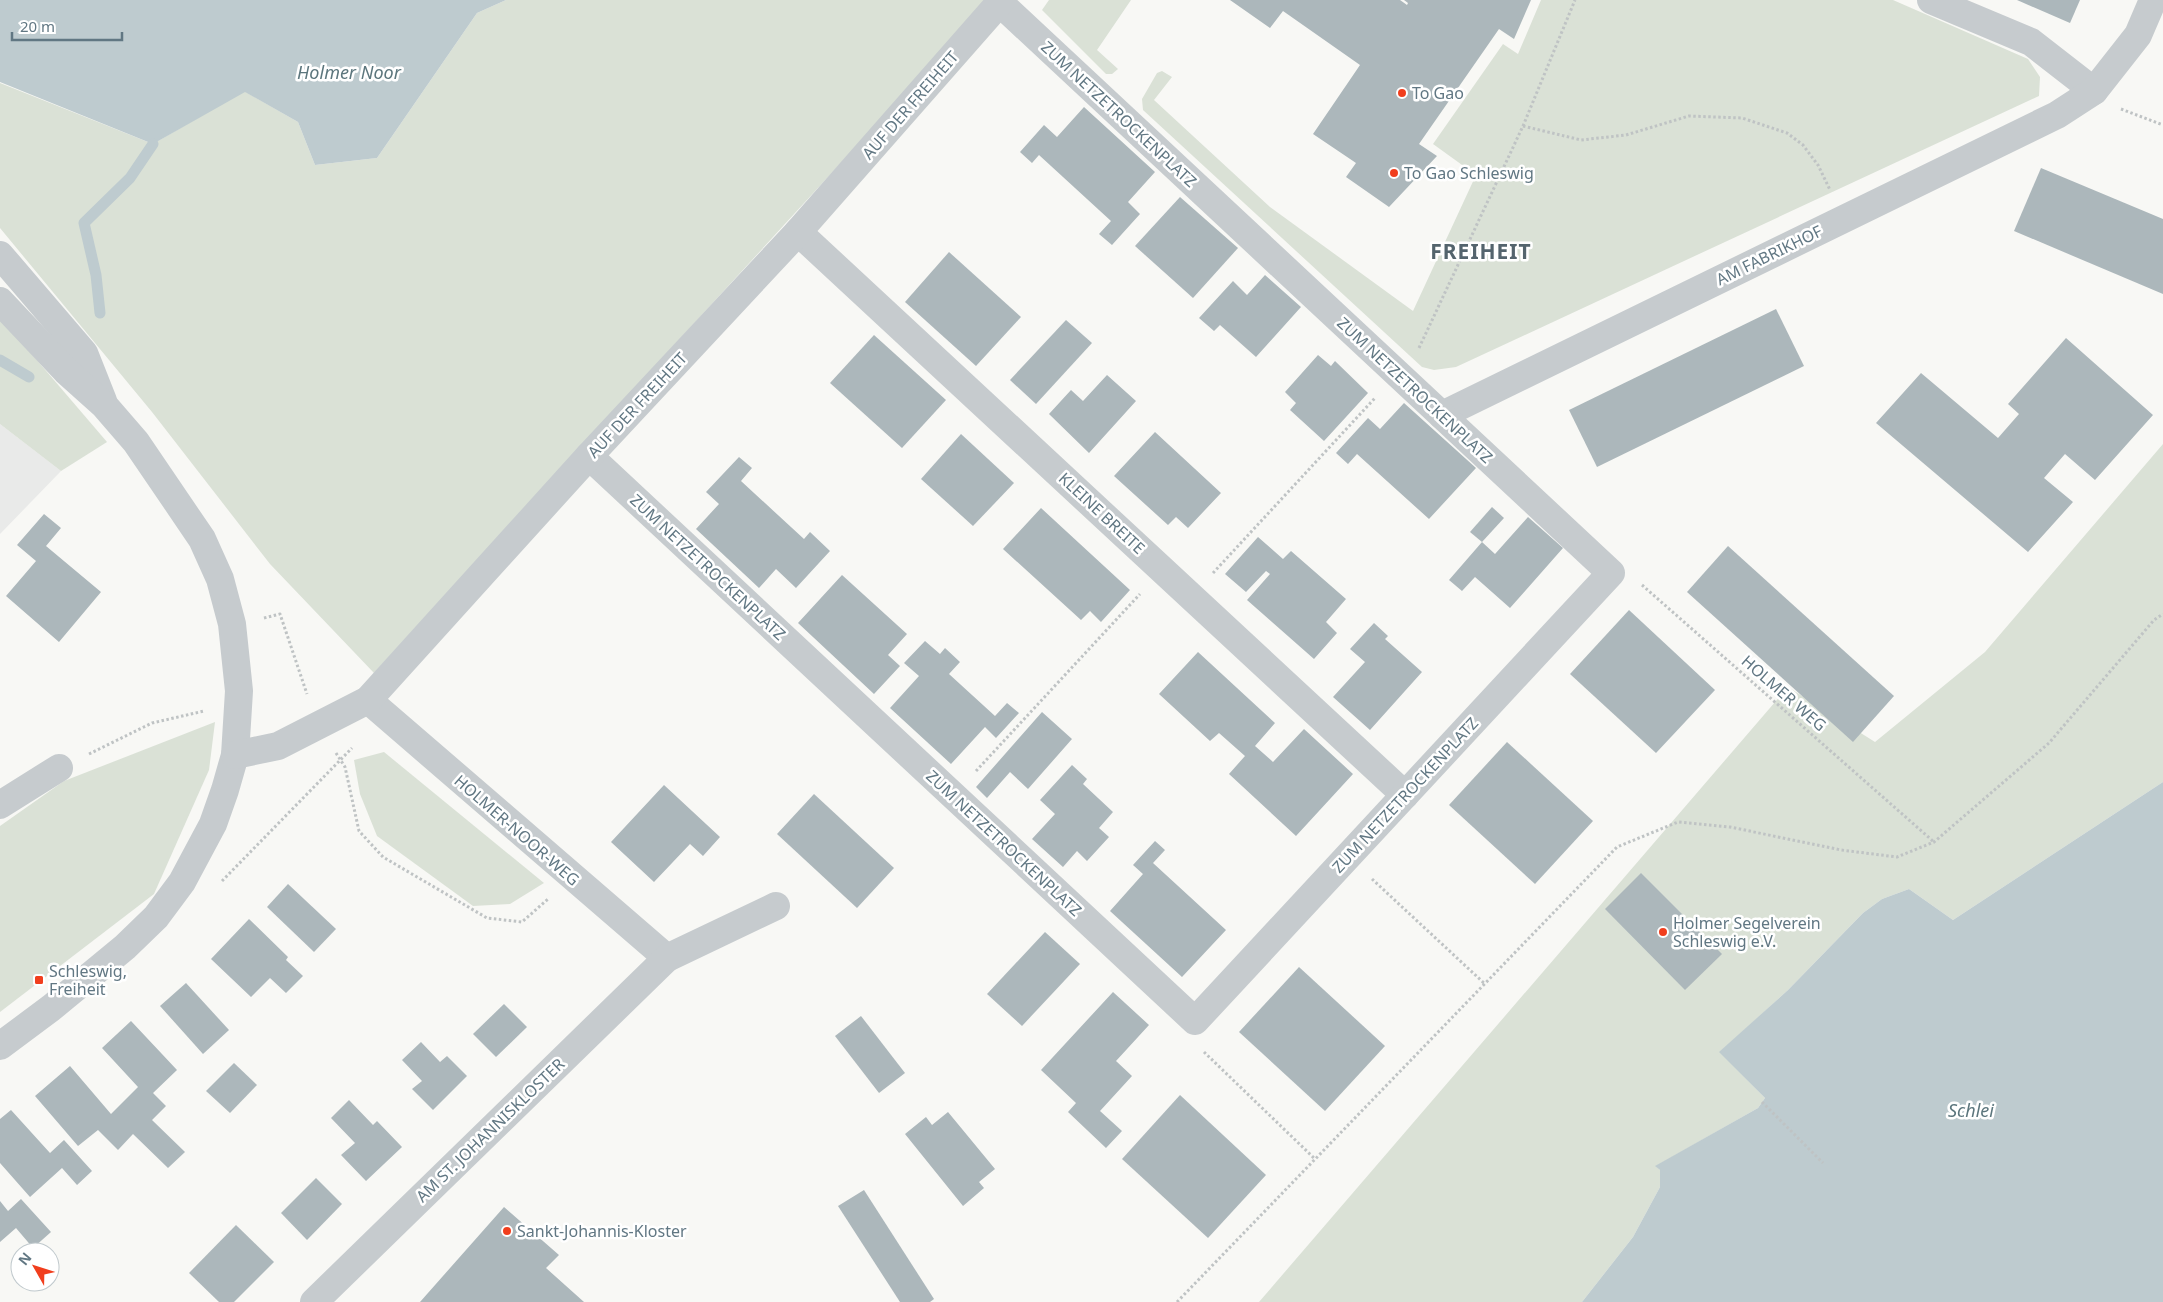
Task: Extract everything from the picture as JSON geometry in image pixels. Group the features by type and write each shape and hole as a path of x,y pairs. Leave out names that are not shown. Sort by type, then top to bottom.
{"street":[{"path":"1931,0 2031,42 2094,91"},
{"name":"AM FABRIKHOF","path":"1442,415 2058,115 2094,91 2138,35 2153,0"},
{"name":"AUF DER FREIHEIT","path":"235,755 278,746 368,700 588,456 798,232 1001,2"},
{"name":"ZUM NETZETROCKENPLATZ","path":"588,456 1196,1021 1611,573 1001,2"},
{"name":"KLEINE BREITE","path":"798,232 1405,794"},
{"path":"0,255 84,353 104,405"},
{"path":"0,301 66,371 104,405 136,442 202,539 220,579 232,624 239,691 235,755 213,824 182,882 156,917 118,953 51,1008 0,1046"},
{"name":"HOLMER-NOOR-WEG","path":"368,700 667,958"},
{"path":"0,805 59,768"},
{"name":"AM ST. JOHANNISKLOSTER","path":"314,1302 667,958 776,906"}],"path":[{"path":"1192,597 1416,353 1523,126 1575,0"},
{"path":"2094,91 2112,106 2163,125"},
{"path":"1523,126 1580,140 1626,135 1689,116 1742,118 1787,133 1804,146 1818,165 1843,219"},
{"path":"954,796 1163,570"},
{"name":"HOLMER WEG","path":"1611,573 1644,586 1934,842"},
{"path":"232,624 280,614 318,727 345,767 359,831 383,857 487,918 522,922 573,878"},
{"path":"1177,1302 1617,847 1678,822 1730,827 1841,850 1897,857 1934,842 2049,743 2154,620 2163,614"},
{"path":"59,768 152,724 210,709"},
{"path":"1348,857 1485,984"},
{"path":"1196,1021 1184,1033 1315,1159"},
{"path":"1762,1102 1823,1163"}],"shaded area":[{"path":"506,0 990,0 374,673 270,564 152,412 0,228 0,83 153,144 244,91 298,122 315,165 377,158 477,13"},
{"path":"1049,0 1131,0 1097,50 1118,69 1112,74 1106,74 1042,10"},
{"path":"1541,0 1893,0 2028,59 2040,77 2039,96 1456,367 1434,370 1422,367 1143,110 1142,99 1157,73 1162,71 1172,77 1154,100 1270,207 1413,311 1476,175 1433,144 1503,44 1518,54"},
{"path":"0,317 107,442 61,471 0,424"},
{"path":"0,424 61,471 0,534"},
{"path":"2163,444 2163,782 1953,920 1909,889 1882,899 1863,913 1788,990 1720,1052 1765,1098 1758,1108 1656,1166 1660,1170 1660,1187 1633,1237 1582,1302 1259,1302 1788,687 1875,742 1985,652"},
{"path":"215,722 209,770 154,894 0,1012 0,826 64,781"},
{"path":"384,752 544,883 510,904 473,906 377,836 360,794 354,760"}],"water":[{"name":"Holmer Noor","path":"0,0 506,0 477,13 377,158 315,165 298,122 245,92 153,144 0,82"},
{"name":"Schlei","path":"2163,782 2163,1302 1582,1302 1633,1237 1660,1187 1660,1170 1655,1166 1758,1108 1765,1098 1719,1052 1788,990 1863,913 1882,899 1909,889 1953,920"}],"building":[{"path":"1230,0 1400,0 1407,5 1408,3 1404,0 1531,0 1514,39 1499,29 1419,144 1437,156 1389,207 1346,177 1356,163 1313,134 1360,65 1283,11 1270,28"},
{"path":"2017,0 2080,0 2070,23"},
{"path":"1084,107 1155,172 1128,202 1140,214 1112,245 1099,234 1111,221 1039,155 1032,163 1020,152 1044,125 1057,137"},
{"path":"2041,168 2163,219 2163,294 2014,231"},
{"path":"1180,197 1238,248 1193,298 1135,246"},
{"path":"949,252 1021,317 976,366 905,302"},
{"path":"1265,275 1301,307 1256,357 1220,325 1214,331 1199,318 1233,281 1247,295"},
{"path":"1776,309 1804,366 1597,467 1569,410"},
{"path":"1066,320 1092,343 1036,404 1010,380"},
{"path":"874,335 946,400 902,448 830,383"},
{"path":"2066,338 2153,415 2095,480 2065,454 2044,478 2073,502 2028,552 1876,423 1921,373 1998,438 2019,414 2008,404"},
{"path":"1318,355 1331,366 1335,361 1368,393 1324,441 1290,410 1296,403 1285,392"},
{"path":"1107,375 1136,401 1089,453 1049,414 1071,390 1083,401"},
{"path":"1404,403 1476,468 1429,519 1357,454 1348,464 1336,453 1368,418 1380,429"},
{"path":"1155,432 1221,493 1188,528 1176,517 1168,525 1114,476"},
{"path":"961,434 1014,483 973,526 921,479"},
{"path":"739,457 752,468 741,481 804,539 810,532 830,551 796,588 776,569 759,588 696,529 719,504 706,492"},
{"path":"1492,507 1504,518 1482,542 1470,532"},
{"path":"1041,508 1130,590 1101,622 1090,611 1081,620 1003,549"},
{"path":"44,514 61,528 46,546 101,592 59,642 6,596 36,561 17,545"},
{"path":"1528,517 1563,548 1510,608 1475,577 1462,591 1449,580 1482,542 1495,554"},
{"path":"1258,537 1283,559 1291,551 1346,599 1326,622 1337,633 1314,659 1247,600 1270,574 1266,571 1246,592 1225,574"},
{"path":"1728,546 1894,696 1853,742 1687,592"},
{"path":"842,575 907,634 888,655 900,666 874,694 798,623"},
{"path":"1629,610 1715,690 1656,753 1570,674"},
{"path":"1374,623 1388,636 1385,639 1422,672 1370,730 1333,697 1365,662 1350,649"},
{"path":"925,641 940,654 945,648 960,662 949,674 995,716 1007,703 1019,713 996,738 985,727 951,764 890,708 919,676 904,663"},
{"path":"1198,652 1275,723 1255,746 1273,762 1304,729 1353,774 1296,836 1229,774 1245,756 1219,733 1210,741 1159,694"},
{"path":"1042,712 1072,739 1028,789 1010,772 987,798 976,787"},
{"path":"1507,742 1593,821 1535,884 1449,805"},
{"path":"1072,765 1087,779 1083,784 1113,812 1099,828 1109,837 1087,861 1077,851 1063,867 1032,839 1055,814 1040,800"},
{"path":"664,785 720,837 703,856 690,844 654,882 611,842"},
{"path":"814,794 894,868 857,908 777,834"},
{"path":"1155,841 1165,850 1153,863 1226,930 1182,977 1110,911 1143,874 1133,865"},
{"name":"Holmer Segelverein Schleswig e.V.","path":"1641,873 1722,954 1685,990 1605,909"},
{"path":"288,884 336,929 314,952 267,907"},
{"path":"249,919 288,957 286,960 303,976 286,993 270,978 251,997 211,959"},
{"path":"1045,932 1080,964 1022,1026 987,994"},
{"path":"1299,967 1385,1046 1325,1111 1239,1032"},
{"path":"186,983 229,1030 203,1054 160,1006"},
{"path":"1113,992 1149,1025 1116,1061 1132,1076 1100,1111 1122,1131 1106,1148 1068,1112 1076,1103 1041,1070"},
{"path":"504,1004 527,1027 496,1057 473,1034"},
{"path":"861,1016 905,1073 879,1093 835,1036"},
{"path":"131,1021 177,1070 153,1093 166,1106 152,1120 185,1152 168,1168 133,1134 118,1150 98,1130 78,1146 35,1096 70,1066 111,1114 138,1087 102,1048"},
{"path":"421,1042 440,1062 447,1056 467,1076 433,1110 412,1089 422,1081 402,1060"},
{"path":"234,1063 257,1085 230,1113 206,1091"},
{"path":"1180,1095 1266,1175 1208,1238 1122,1159"},
{"path":"349,1100 373,1125 377,1121 402,1147 366,1181 341,1155 355,1143 331,1118"},
{"path":"11,1110 50,1153 64,1140 92,1171 77,1185 62,1168 30,1197 0,1163 0,1119"},
{"path":"948,1112 995,1169 979,1182 984,1188 963,1206 905,1134 926,1117 932,1125"},
{"path":"316,1178 342,1204 307,1240 281,1213"},
{"path":"864,1190 934,1299 930,1302 900,1302 838,1206"},
{"path":"21,1199 51,1232 40,1242 28,1242 16,1228 0,1242 0,1201 8,1211"},
{"name":"Sankt-Johannis-Kloster","path":"504,1207 559,1255 546,1268 584,1302 420,1302"},
{"path":"236,1225 274,1262 234,1302 219,1302 189,1273"}],"waterway":[{"path":"100,313 96,275 84,223 130,178 153,144"},
{"path":"0,360 29,377"}],"place":[{"name":"To Gao","path":"1402,93"},
{"name":"To Gao Schleswig","path":"1394,173"},
{"name":"Holmer Segelverein Schleswig e.V.","path":"1663,932"},
{"name":"Schleswig, Freiheit","path":"39,980"},
{"name":"Sankt-Johannis-Kloster","path":"507,1231"}],"district":[{"name":"FREIHEIT","path":"1481,251"}]}
